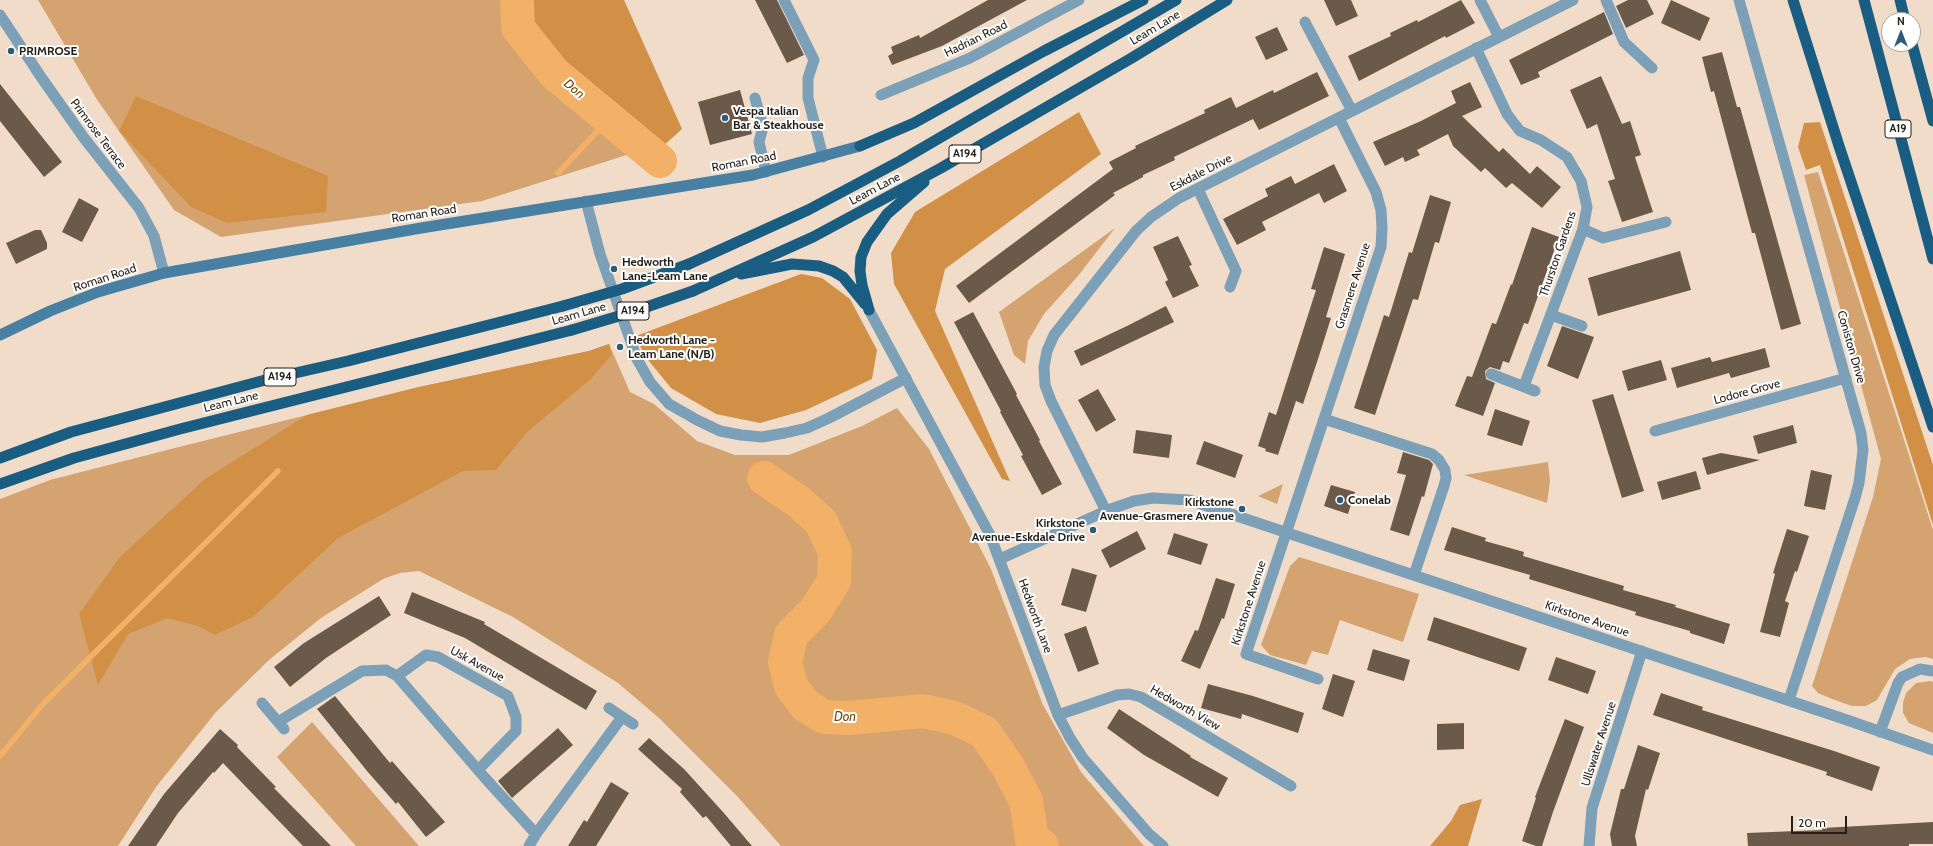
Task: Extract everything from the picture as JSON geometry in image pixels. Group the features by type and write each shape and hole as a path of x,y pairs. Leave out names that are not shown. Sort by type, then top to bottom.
{"highway":[{"path":"860,146 914,122 1044,51 1143,0"},
{"name":"Leam Lane","path":"0,458 71,432 269,379 363,358 563,306 622,289 689,264 808,210 900,161 1176,0"},
{"name":"Leam Lane","path":"0,484 74,458 180,429 572,330 629,313 693,290 813,236 941,168 1130,59 1227,0"},
{"path":"1793,0 1841,153 1933,427"},
{"name":"A19","path":"1864,0 1933,259"},
{"path":"1900,0 1904,12"},
{"path":"1914,52 1933,121"},
{"name":"A194","path":"869,310 860,271 861,256 866,242 887,214 941,168"},
{"name":"A194","path":"722,278 792,264 819,266 833,271 843,277 869,310"}],"main road":[{"name":"Roman Road","path":"0,334 50,311 98,292 164,273 253,256 766,172 860,146"}],"street":[{"path":"784,0 814,60 808,78 808,98 823,157"},
{"name":"Hadrian Road","path":"881,95 970,58 1080,0"},
{"path":"1480,0 1499,37"},
{"name":"Eskdale Drive","path":"1106,511 1051,401 1045,385 1044,367 1047,350 1054,335 1064,320 1136,231 1165,206 1573,0"},
{"path":"1606,0 1624,42 1652,68"},
{"name":"Coniston Drive","path":"1739,0 1846,378 1861,433 1863,450 1859,483 1789,700"},
{"name":"Primrose Terrace","path":"1,20 84,138 139,208 154,236 164,273"},
{"path":"1305,22 1352,111"},
{"name":"Thurston Gardens","path":"1476,48 1507,114 1520,131 1541,140 1567,158 1581,181 1587,208 1583,229 1524,386"},
{"path":"755,98 763,127 759,142 766,172"},
{"name":"Grasmere Avenue","path":"1285,532 1324,419 1380,247 1382,228 1381,210 1376,192 1339,118"},
{"path":"1198,189 1236,271 1230,287"},
{"path":"586,201 600,254 637,359 650,382 669,404 697,420 720,431 741,436 762,437 785,433 807,428 906,378"},
{"path":"1583,229 1603,238 1666,222"},
{"name":"Hedworth Lane","path":"869,310 990,535 1058,715 1083,758 1149,834 1163,846"},
{"path":"1551,315 1582,326"},
{"path":"1491,374 1535,391"},
{"name":"Lodore Grove","path":"1655,431 1846,378"},
{"path":"1324,419 1432,454 1440,460 1445,470 1446,478 1414,575"},
{"name":"Kirkstone Avenue","path":"1000,560 1106,511 1134,501 1153,498 1189,500 1789,700 1933,750"},
{"name":"Kirkstone Avenue","path":"1285,532 1246,654 1318,679"},
{"name":"Ullswater Avenue","path":"1589,846 1589,823 1592,808 1642,651"},
{"name":"Usk Avenue","path":"397,676 426,655 438,657 508,696 516,717 516,731 478,770"},
{"path":"1880,732 1898,683 1902,677 1920,669 1933,671"},
{"path":"262,703 281,725 362,671 386,670 397,676 478,770 536,834"},
{"name":"Hedworth View","path":"1058,715 1117,695 1129,694 1141,697 1291,786"},
{"path":"609,708 633,724"},
{"path":"529,846 536,834 622,717"}],"shaded area":[{"path":"38,0 617,0 658,145 482,201 221,237 174,210 96,98"},
{"path":"515,0 624,0 682,129 649,159 588,82 531,33"},
{"path":"136,96 328,176 326,212 227,223 191,207 119,131"},
{"path":"1079,112 1101,154 945,269 935,311 1010,481 1002,479 894,284 891,253 915,212"},
{"path":"1820,122 1933,465 1933,525 1820,165 1806,170 1798,147 1804,123"},
{"path":"1818,172 1933,530 1933,659 1926,657 1910,659 1895,669 1877,700 1866,706 1852,706 1832,699 1818,693 1812,686 1873,497 1881,459 1804,175"},
{"path":"1115,228 1078,276 1044,314 1028,341 1025,364 1014,355 999,312"},
{"path":"801,274 822,278 850,299 877,350 872,379 806,410 760,423 716,414 671,388 644,355 636,336"},
{"path":"609,344 630,392 654,404 697,441 735,455 789,455 862,426 897,408 929,449 991,569 1043,705 1081,772 1144,846 781,846 737,796 659,718 618,683 513,617 419,571 400,573 383,579 321,618 269,660 216,712 156,787 118,846 0,846 0,499 50,480 175,448 419,387 589,351"},
{"path":"609,344 612,354 591,379 527,432 496,470 463,471 338,538 253,617 215,635 198,626 167,618 128,634 98,685 79,614 120,557 205,479 307,415 419,387 589,351"},
{"path":"1548,462 1550,481 1547,503 1464,475"},
{"path":"1283,484 1277,504 1258,496"},
{"path":"1299,557 1419,594 1403,642 1340,620 1328,655 1312,651 1306,665 1270,655 1261,645 1290,566"},
{"path":"1933,682 1933,733 1909,723 1903,713 1903,703 1906,693 1916,683"},
{"path":"312,722 419,846 356,846 277,757"},
{"path":"1482,799 1468,846 1430,846 1451,821 1460,805"}],"building":[{"path":"755,0 777,0 804,55 787,63"},
{"path":"988,0 1027,0 942,46 892,65 888,56 893,53 891,47 919,35 920,38"},
{"path":"1324,0 1351,0 1358,16 1336,26"},
{"path":"1461,0 1475,23 1446,38 1445,36 1359,81 1348,56 1391,36 1390,33 1417,20 1418,22"},
{"path":"1628,0 1647,0 1654,14 1626,28 1616,6"},
{"path":"1671,0 1710,18 1700,41 1661,23"},
{"path":"1604,12 1613,34 1538,72 1540,77 1521,85 1509,60"},
{"path":"1277,27 1288,50 1266,60 1255,37"},
{"path":"1722,52 1737,107 1740,107 1801,324 1781,330 1755,233 1752,233 1714,91 1711,92 1702,57"},
{"path":"1317,72 1329,96 1259,130 1253,119 1174,157 1175,160 1143,175 1143,177 1113,193 1115,195 969,303 956,286 1113,169 1109,162 1136,148 1135,146 1205,113 1204,110 1231,97 1236,108 1273,90 1274,93"},
{"path":"1601,76 1622,124 1630,121 1641,155 1635,157 1653,212 1622,222 1608,181 1615,179 1597,124 1587,129 1570,90"},
{"path":"1470,82 1482,107 1462,116 1499,152 1503,148 1530,174 1537,166 1561,187 1542,208 1512,183 1506,188 1485,168 1481,172 1453,146 1448,134 1417,150 1420,155 1405,162 1403,157 1385,166 1373,142 1421,121 1456,103 1451,91"},
{"path":"0,84 62,162 44,177 0,121"},
{"name":"Vespa Italian Bar & Steakhouse","path":"740,90 752,134 710,145 698,102"},
{"path":"1334,164 1347,191 1324,203 1319,193 1262,222 1266,230 1237,245 1223,219 1268,196 1265,189 1291,176 1295,184"},
{"path":"1430,195 1451,202 1439,243 1435,242 1418,300 1413,299 1375,415 1354,408 1384,315 1389,317 1409,252 1412,253"},
{"path":"79,198 99,209 82,242 62,232"},
{"path":"1532,227 1559,237 1528,324 1524,323 1509,363 1503,361 1500,370 1490,367 1485,371 1486,379 1495,383 1483,416 1455,406 1467,376 1472,377 1492,323 1496,324 1511,284 1512,285"},
{"path":"35,230 41,230 47,243 47,249 16,264 6,243"},
{"path":"1178,236 1192,265 1189,266 1199,286 1173,298 1165,282 1168,280 1153,247"},
{"path":"1324,247 1345,254 1326,317 1331,318 1303,404 1296,401 1278,455 1265,451 1266,449 1258,446 1269,412 1276,415 1316,290 1311,289"},
{"path":"1680,251 1691,290 1598,316 1588,278"},
{"path":"1166,306 1174,322 1081,366 1074,351"},
{"path":"973,312 1017,394 1016,395 1040,440 1039,441 1062,484 1042,495 1021,456 1023,455 1000,412 1001,411 954,322"},
{"path":"1562,326 1594,337 1578,379 1547,366"},
{"path":"1765,348 1770,367 1731,378 1729,373 1677,388 1671,368 1710,357 1712,362"},
{"path":"1661,360 1667,380 1628,391 1622,371"},
{"path":"1098,389 1116,420 1096,432 1078,400"},
{"path":"1613,394 1644,491 1622,498 1592,400"},
{"path":"1495,409 1530,421 1522,446 1487,435"},
{"path":"1793,425 1797,443 1758,454 1753,436"},
{"path":"1136,430 1172,435 1169,458 1133,453"},
{"path":"1204,441 1243,455 1235,478 1196,464"},
{"path":"1403,452 1429,460 1433,464 1424,497 1422,496 1409,536 1390,530 1406,475 1397,473"},
{"path":"1721,453 1760,460 1707,475 1702,458"},
{"path":"1811,470 1832,475 1825,510 1804,506"},
{"path":"1696,471 1701,489 1662,500 1657,482"},
{"path":"1331,485 1355,492 1348,514 1324,506"},
{"path":"1452,527 1486,538 1485,541 1524,552 1523,556 1624,586 1623,590 1676,605 1675,607 1730,624 1724,644 1690,633 1690,631 1635,615 1636,612 1529,579 1530,575 1444,550"},
{"path":"1787,529 1809,536 1797,572 1795,571 1785,601 1789,603 1780,637 1760,632 1775,574 1773,573"},
{"path":"1137,531 1146,549 1110,568 1101,550"},
{"path":"1174,533 1208,544 1201,565 1167,554"},
{"path":"1072,568 1097,575 1086,612 1061,605"},
{"path":"1216,578 1235,584 1224,619 1222,618 1200,669 1181,661 1195,630 1198,631"},
{"path":"412,592 485,622 484,624 597,691 586,710 465,638 404,613"},
{"path":"379,596 391,615 326,658 290,687 274,667 304,643"},
{"path":"1434,617 1527,648 1519,671 1427,640"},
{"path":"1086,626 1099,664 1078,672 1064,634"},
{"path":"1373,649 1410,660 1404,681 1367,670"},
{"path":"1556,657 1596,671 1588,694 1548,680"},
{"path":"1333,674 1355,681 1343,717 1322,709"},
{"path":"1208,684 1253,696 1304,713 1298,733 1242,714 1241,719 1201,708"},
{"path":"1661,693 1703,707 1702,710 1834,751 1880,767 1872,791 1826,775 1827,772 1653,715"},
{"path":"335,696 390,763 392,761 445,822 426,837 398,802 396,804 367,771 317,709"},
{"path":"1119,709 1191,756 1190,757 1228,778 1218,797 1144,755 1107,728"},
{"path":"1565,719 1584,727 1542,846 1536,846 1522,841 1536,798 1535,797"},
{"path":"1464,723 1464,749 1437,750 1437,724"},
{"path":"558,728 573,745 512,798 498,781"},
{"path":"220,729 238,745 237,747 276,787 274,788 331,846 303,846 223,763 214,773 213,772 178,813 156,846 128,846 164,794"},
{"path":"649,738 684,769 752,846 731,846 706,816 703,818 680,792 682,789 638,749"},
{"path":"1638,745 1660,753 1648,790 1646,789 1635,836 1637,846 1612,846 1610,834 1621,789 1624,789"},
{"path":"611,782 629,793 596,846 568,846 584,820 587,822"},
{"path":"1933,822 1933,844 1909,844 1909,846 1748,846 1747,833 1822,830 1822,828"}],"waterway":[{"name":"Don","path":"517,0 518,28 554,73 660,161"},
{"path":"558,173 610,118"},
{"path":"0,756 42,705 278,471"},
{"name":"Don","path":"764,478 799,502 821,522 835,552 834,581 815,611 791,635 785,662 791,686 805,705 824,717 849,718 923,711 955,718 984,732 1007,765 1026,801 1032,839 1042,846"}],"place":[{"name":"PRIMROSE","path":"11,51"},
{"name":"Vespa Italian Bar & Steakhouse","path":"725,118"},
{"name":"Hedworth Lane-Leam Lane","path":"614,269"},
{"name":"Hedworth Lane - Leam Lane (N/B)","path":"620,347"},
{"name":"Conelab","path":"1340,500"},
{"name":"Kirkstone Avenue-Grasmere Avenue","path":"1242,509"},
{"name":"Kirkstone Avenue-Eskdale Drive","path":"1093,530"}]}
